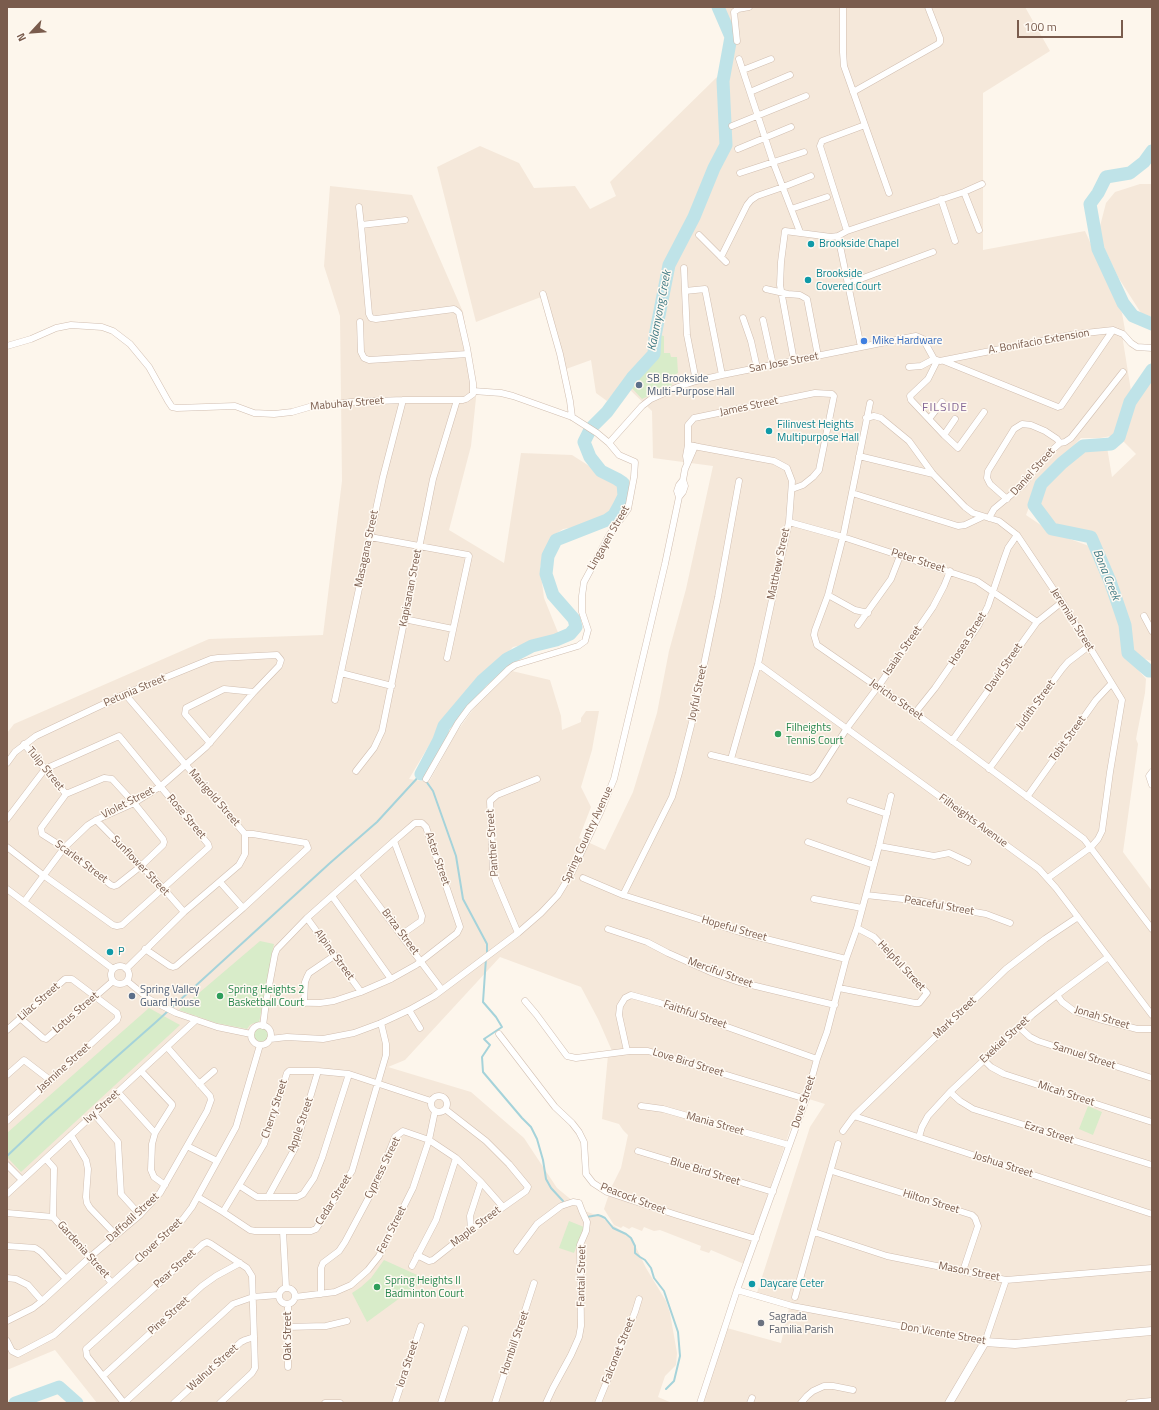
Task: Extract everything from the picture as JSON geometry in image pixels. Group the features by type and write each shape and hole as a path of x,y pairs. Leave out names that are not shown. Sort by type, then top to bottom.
{"street":[{"path":"737,41 734,12 738,9 749,7"},
{"path":"843,7 843,59 853,92 889,193"},
{"path":"853,92 938,44 940,38 928,7"},
{"path":"739,59 773,162 800,232"},
{"path":"743,70 771,59"},
{"path":"750,92 790,75"},
{"path":"732,126 806,96"},
{"path":"847,231 820,146 822,141 866,125"},
{"path":"738,149 791,127"},
{"path":"740,173 804,152"},
{"path":"721,257 747,205 751,200 757,196 811,176"},
{"path":"794,361 781,293 780,270 784,231 831,237 838,236 847,231 964,192 982,184"},
{"path":"964,192 979,230"},
{"path":"791,209 827,197"},
{"path":"941,199 955,241"},
{"path":"359,207 369,314 371,318 454,309 458,313 468,354 473,391 500,393 513,396 572,417 597,433 609,443"},
{"path":"361,225 405,220"},
{"path":"699,235 726,262"},
{"path":"838,236 861,348"},
{"path":"847,284 933,252"},
{"path":"684,268 687,335 696,381"},
{"path":"685,291 705,288 722,375"},
{"path":"766,289 781,293 800,295 807,300 818,356"},
{"path":"543,294 560,354 572,417"},
{"path":"743,318 751,341 757,368"},
{"path":"764,320 772,365"},
{"path":"360,322 361,352 364,358 369,360 468,354"},
{"name":"Mabuhay Street","path":"7,346 31,339 56,328 71,325 102,326 114,332 130,344 149,367 168,402 172,407 177,408 235,406 254,412 274,414 292,412 316,404 322,406 351,402 463,400 473,394 473,391"},
{"path":"944,361 1058,407 1061,406 1113,330 1123,334 1136,347 1151,348"},
{"name":"A. Bonifacio Extension","path":"936,360 944,361 1076,334 1113,330"},
{"name":"San Jose Street","path":"609,443 638,409 646,402 671,390 696,381 916,336 923,339 936,360"},
{"path":"909,366 921,366 936,360"},
{"path":"936,360 928,379 910,398 929,419 958,448 984,412"},
{"name":"Daniel Street","path":"989,518 994,510 1024,484 1037,466 1060,443 1066,442 1071,438 1123,372"},
{"name":"James Street","path":"688,445 688,425 694,418 815,393 821,392 832,394 834,396 819,470 803,485 792,489"},
{"name":"Masagana Street","path":"335,700 386,460 403,400"},
{"name":"Kapisanan Street","path":"356,771 374,748 382,731 433,479 457,400"},
{"path":"929,419 942,402"},
{"name":"Jericho Street","path":"870,403 844,537 828,595 814,635 816,645 915,713 1074,831 1091,847 1152,929"},
{"name":"Jeremiah Street","path":"866,418 874,416 891,425 909,441 933,474 965,507 982,517 999,521 1017,535 1062,602 1122,700 1102,831 1098,839 1091,847 1048,878"},
{"path":"944,435 955,419"},
{"path":"1007,499 990,484 987,478 988,471 1014,429 1022,424 1031,425 1045,431 1057,439 1060,443"},
{"name":"Lingayen Street","path":"426,779 458,723 469,708 509,669 515,665 578,646 585,641 588,630 582,612 584,582 610,534 628,510 634,476 635,462 619,455 609,443"},
{"name":"Matthew Street","path":"688,445 774,461 787,468 792,481 788,522 758,664 731,759"},
{"name":"Spring Country Avenue","path":"270,1039 287,1037 323,1039 354,1032 381,1023 410,1010 442,990 518,933 551,904 564,887 600,813 614,779 665,564 679,497 684,492 685,486 683,480 687,462 686,456 688,445"},
{"name":"Spring Country Avenue","path":"687,462 691,458 695,446"},
{"path":"859,456 933,474"},
{"name":"Joyful Street","path":"624,895 672,797 679,773 692,722 713,621 739,481"},
{"path":"852,492 958,526 965,525 982,517"},
{"name":"Peter Street","path":"788,522 844,537 977,581 1036,622"},
{"name":"Hosea Street","path":"915,713 966,645 980,622 988,606 1006,554 1017,535"},
{"path":"370,537 466,554 469,556 447,658"},
{"path":"858,625 868,613 891,578 900,556"},
{"name":"Isaiah Street","path":"711,754 811,779 817,775 847,728 878,687 933,606 950,571"},
{"path":"828,595 855,610 868,613"},
{"name":"David Street","path":"952,741 1036,622 1062,602"},
{"path":"1144,616 1152,631"},
{"path":"404,619 453,629"},
{"name":"Judith Street","path":"989,769 1062,669 1068,662 1088,646"},
{"name":"Violet Street","path":"24,902 64,848 88,825 134,803 161,786 210,743 254,692 279,666 281,660 277,655"},
{"name":"Petunia Street","path":"7,763 14,752 36,736 125,694 211,659 277,655"},
{"name":"Filheights Avenue","path":"758,664 1030,862 1048,878 1152,1015"},
{"path":"341,673 392,686"},
{"name":"Tobit Street","path":"1027,797 1096,700 1111,684"},
{"path":"210,743 185,714 186,708 224,689 254,692"},
{"name":"Marigold Street","path":"125,694 244,834 244,854 239,865 184,912 126,968"},
{"name":"Rose Street","path":"7,819 45,769 119,736 209,847 122,925 117,926 113,925 43,876 7,847"},
{"name":"Tulip Street","path":"24,744 66,794"},
{"path":"1152,772 1149,776 1152,785"},
{"name":"Scarlet Street","path":"104,778 112,779 134,803 163,838 164,842 163,845 141,866 114,886 64,848 42,834 40,828 66,794 104,778"},
{"name":"Panther Street","path":"518,933 493,872 490,801 497,795 537,779"},
{"name":"Dove Street","path":"700,1403 736,1290 756,1239 806,1099 817,1059 835,1005 846,959 857,928 880,846 891,796"},
{"path":"850,801 887,814"},
{"name":"Sunflower Street","path":"96,820 163,888 184,912"},
{"name":"Aster Street","path":"263,1026 266,1002 277,948 307,918 415,823 422,823 426,826 460,927 457,933 422,962 361,992 334,1001 320,1003 266,1002"},
{"path":"145,949 173,967 243,908 308,848 306,843 253,834 244,834"},
{"path":"394,841 422,916 421,921 402,934"},
{"path":"808,842 874,865"},
{"path":"880,846 934,856 949,853 968,862"},
{"name":"Briza Street","path":"356,875 402,934 442,990"},
{"name":"Hopeful Street","path":"582,878 624,895 746,934 846,959"},
{"path":"220,882 243,908"},
{"path":"7,889 113,969"},
{"name":"Peaceful Street","path":"866,894 921,901 986,914 1010,923"},
{"path":"332,896 392,978"},
{"path":"814,899 862,908"},
{"name":"Mark Street","path":"843,1131 854,1116 1006,969 1045,939 1078,917"},
{"name":"Alpine Street","path":"307,918 361,992"},
{"name":"Helpful Street","path":"839,988 915,1004 919,1003 927,993 874,937 857,928"},
{"name":"Merciful Street","path":"608,930 647,942 707,970 739,982 835,1005"},
{"path":"304,1003 305,982 309,973 334,956"},
{"name":"Exekiel Street","path":"918,1137 928,1116 950,1092 1019,1027 1057,995 1108,957"},
{"path":"118,967 126,968 129,976 127,981 121,984 113,981 111,975 113,969 118,967"},
{"name":"Lilac Street","path":"7,1030 65,979 72,979 95,997"},
{"name":"Lotus Street","path":"20,1018 46,1039 113,981"},
{"path":"127,981 139,992 160,1006 176,1013 217,1027 251,1034"},
{"name":"Faithful Street","path":"626,1051 619,1015 620,1006 625,998 631,995 660,1003 817,1059"},
{"name":"Jonah Street","path":"1057,995 1062,1002 1074,1010 1099,1019 1137,1028 1152,1029"},
{"name":"Jasmine Street","path":"7,1121 117,1020 117,1013 95,997"},
{"name":"Love Bird Street","path":"525,1000 567,1056 576,1058 626,1051 648,1051 806,1099"},
{"path":"410,1010 420,1028"},
{"name":"Ivy Street","path":"7,1194 196,1020"},
{"name":"Cedar Street","path":"198,1197 250,1230 283,1231 311,1230 316,1228 352,1171 386,1055 386,1044 381,1023"},
{"path":"263,1026 269,1031 270,1039 267,1043 260,1045 253,1041 251,1034 256,1027 263,1026"},
{"name":"Samuel Street","path":"1019,1027 1030,1037 1038,1041 1152,1078"},
{"name":"Peacock Street","path":"500,1034 555,1107 579,1132 584,1142 586,1174 593,1183 607,1192 756,1239"},
{"name":"Clover Street","path":"7,1342 12,1351 18,1354 40,1344 54,1335 176,1226 188,1213 236,1127 260,1045"},
{"name":"Daffodil Street","path":"7,1321 33,1308 42,1301 90,1257 140,1215 160,1193 207,1111 210,1100 210,1096 167,1047"},
{"path":"7,1075 24,1060 50,1080"},
{"name":"Micah Street","path":"984,1060 991,1067 1004,1074 1152,1122"},
{"name":"Cherry Street","path":"223,1212 240,1186 267,1135 287,1073 291,1070 349,1074 431,1101"},
{"path":"199,1084 214,1071"},
{"path":"141,1072 172,1104 155,1133 152,1144 151,1170 154,1176 165,1184"},
{"name":"Apple Street","path":"268,1197 295,1148 318,1072"},
{"path":"240,1186 257,1198 300,1196 314,1178 322,1158 349,1074"},
{"path":"118,1092 155,1133"},
{"name":"Ezra Street","path":"950,1092 960,1101 973,1109 1152,1166"},
{"path":"437,1096 441,1096 446,1101 445,1109 439,1112 435,1111 432,1108 431,1101 437,1096"},
{"name":"Mania Street","path":"641,1106 663,1109 790,1145"},
{"name":"Maple Street","path":"417,1255 429,1261 432,1260 528,1188 526,1183 486,1141 445,1109"},
{"name":"Fern Street","path":"295,1297 335,1292 351,1285 368,1270 379,1256 413,1188 429,1140 435,1111"},
{"path":"94,1114 118,1142 121,1194 140,1215"},
{"name":"Joshua Street","path":"854,1116 1152,1214"},
{"name":"Cypress Street","path":"321,1294 321,1268 323,1263 339,1251 345,1242 376,1184 397,1135 403,1132 429,1140 456,1158 481,1182 503,1207"},
{"path":"71,1135 86,1160 88,1170 87,1203 116,1235"},
{"path":"795,1298 832,1171 838,1144"},
{"path":"187,1146 217,1161"},
{"name":"Blue Bird Street","path":"638,1151 773,1192"},
{"path":"412,1266 436,1220 456,1158"},
{"name":"Gardenia Street","path":"46,1159 53,1166 54,1171 53,1217"},
{"path":"9,1167 22,1180"},
{"name":"Hilton Street","path":"832,1171 972,1215 978,1226 963,1271"},
{"path":"471,1230 470,1216 481,1182"},
{"name":"Fantail Street","path":"517,1252 536,1224 560,1206 573,1202 579,1202 587,1222 586,1231 580,1245 581,1326 571,1355 546,1403"},
{"name":"Gardenia Street","path":"7,1213 53,1217 112,1283"},
{"path":"283,1231 286,1287"},
{"name":"Mason Street","path":"814,1232 887,1256 1006,1280 1152,1268"},
{"name":"Pear Street","path":"103,1376 87,1356 86,1349 203,1244 210,1243 251,1272 253,1297 254,1370 220,1403"},
{"path":"7,1246 35,1248 41,1252 66,1279"},
{"name":"Pine Street","path":"103,1376 202,1286 216,1276 240,1263"},
{"path":"7,1278 16,1279 28,1285 42,1301"},
{"path":"949,1403 985,1342 1006,1280"},
{"name":"Hornbill Street","path":"494,1403 534,1283"},
{"path":"278,1295 282,1288 286,1287"},
{"path":"278,1295 281,1302 288,1304 291,1303 295,1297 293,1290 286,1287"},
{"name":"Don Vicente Street","path":"736,1290 792,1306 985,1342 1016,1344 1152,1331"},
{"path":"103,1376 124,1403 228,1307 238,1301 253,1297 278,1295"},
{"name":"Falconet Street","path":"598,1403 639,1299"},
{"name":"Oak Street","path":"288,1304 288,1367"},
{"path":"287,1327 326,1326 347,1321"},
{"name":"Iora Street","path":"395,1403 421,1326"},
{"path":"441,1403 465,1329"},
{"name":"Walnut Street","path":"174,1403 241,1342 254,1337"},
{"path":"801,1403 813,1391 824,1386 833,1386 852,1390"},
{"path":"1130,1403 1152,1401"},
{"path":"325,1403 340,1403"}],"shaded area":[{"path":"723,7 1025,7 1050,51 983,93 983,250 1085,231 1122,313 1125,330 1123,341 1131,391 1117,435 1100,438 1081,438 1039,482 1026,515 1051,532 1089,546 1114,606 1120,626 1124,653 1146,679 1145,693 1136,739 1138,744 1123,852 1152,891 1152,1403 703,1403 727,1328 781,1343 789,1308 755,1299 810,1127 825,1104 647,1049 612,1051 598,1019 581,987 500,957 405,1060 388,1067 471,1092 524,1138 557,1188 585,1211 601,1217 629,1236 666,1301 670,1313 677,1353 676,1365 665,1376 658,1397 672,1403 97,1403 55,1350 7,1370 7,733 14,724 209,639 323,635 342,481 340,316 324,266 330,186 412,195 463,312 476,398 471,446 449,530 504,563 521,453 572,455 622,487 616,510 582,526 563,529 550,538 540,567 544,598 559,635 554,638 513,647 444,720 409,779 429,782 456,733 484,694 512,671 550,680 561,716 562,730 581,722 581,718 586,711 599,711 592,750 581,787 591,807 579,838 605,850 633,792 657,713 669,651 686,589 713,466 653,458 652,411 628,388 656,354 663,307 670,274 724,161 730,140 726,84 731,43 731,29"},
{"path":"717,77 724,142 705,174 702,190 667,262 650,351 607,401 596,393 591,360 566,369 541,297 476,322 437,167 480,146 519,163 534,188 575,186 590,209 616,196 610,182"},
{"path":"1140,184 1152,184 1152,317 1141,313 1118,277 1098,234 1106,203 1115,192"},
{"path":"1152,377 1152,661 1137,657 1130,643 1127,630 1094,534 1054,528 1036,503 1043,484 1076,454 1107,447 1112,477 1136,454 1120,438 1131,404"},
{"path":"646,1052 801,1098 744,1264 711,1250 709,1253 700,1250 701,1246 660,1230 654,1231 644,1227 642,1231 632,1227 629,1229 623,1226 621,1228 614,1225 604,1209 611,1188 621,1168 628,1135 619,1124 602,1119 608,1055"}],"green space":[{"path":"659,335 664,336 664,353 670,353 671,357 677,357 678,373 669,378 672,385 642,399 630,386 652,361 657,352"},
{"path":"260,941 274,944 259,1023 250,1025 247,1029 216,1023 179,1010"},
{"path":"149,1008 180,1025 21,1172 7,1157 7,1133"},
{"path":"261,1027 267,1030 270,1036 267,1042 261,1045 255,1042 252,1036 255,1030"},
{"path":"1088,1106 1102,1112 1093,1135 1079,1129"},
{"path":"569,1221 584,1227 574,1253 559,1248"},
{"path":"384,1260 426,1279 367,1322 352,1293 371,1278"}],"waterway":[{"name":"Kalamyong Creek","path":"421,774 439,740 444,726 482,681 507,659 532,646 556,640 570,634 576,627 574,619 553,595 546,574 548,556 556,540 607,520 614,515 624,496 623,483 601,471 590,457 584,442 591,428 607,412 632,378 654,354 655,336 669,265 694,217 714,168 726,145 723,81 731,37 718,7"},
{"name":"Bona Creek","path":"1152,151 1144,162 1130,173 1106,177 1098,193 1090,204 1098,249 1123,303 1133,316 1152,324"},
{"name":"Bona Creek","path":"1152,370 1130,402 1119,437 1111,444 1083,446 1062,463 1041,484 1034,505 1052,529 1091,537 1110,581 1125,625 1128,653 1149,671 1152,671"},
{"path":"7,1156 45,1120 156,1022 377,822 421,774 433,791 456,856 463,899 487,944 487,954"},
{"path":"486,958 483,1002 496,1017 502,1027 484,1039 490,1045 482,1057 483,1072 531,1127 537,1139 543,1160 546,1179 551,1188 563,1201"},
{"path":"587,1217 598,1215 601,1216 605,1218 613,1228 631,1238 635,1246 635,1253 645,1260 651,1268 654,1278 664,1291 678,1332 680,1356 674,1381 666,1389"},
{"path":"15,1403 59,1387 77,1403"}],"place":[{"name":"Brookside Chapel","path":"811,244"},
{"name":"Brookside Covered Court","path":"808,280"},
{"name":"Mike Hardware","path":"864,341"},
{"name":"SB Brookside Multi-Purpose Hall","path":"639,385"},
{"name":"Filinvest Heights Multipurpose Hall","path":"769,431"},
{"name":"Filheights Tennis Court","path":"778,734"},
{"name":"P","path":"110,952"},
{"name":"Spring Valley Guard House","path":"132,996"},
{"name":"Spring Heights 2 Basketball Court","path":"220,996"},
{"name":"Daycare Ceter","path":"752,1284"},
{"name":"Spring Heights II Badminton Court","path":"377,1287"},
{"name":"Sagrada Familia Parish","path":"761,1323"}],"district":[{"name":"FILSIDE","path":"945,408"}]}
